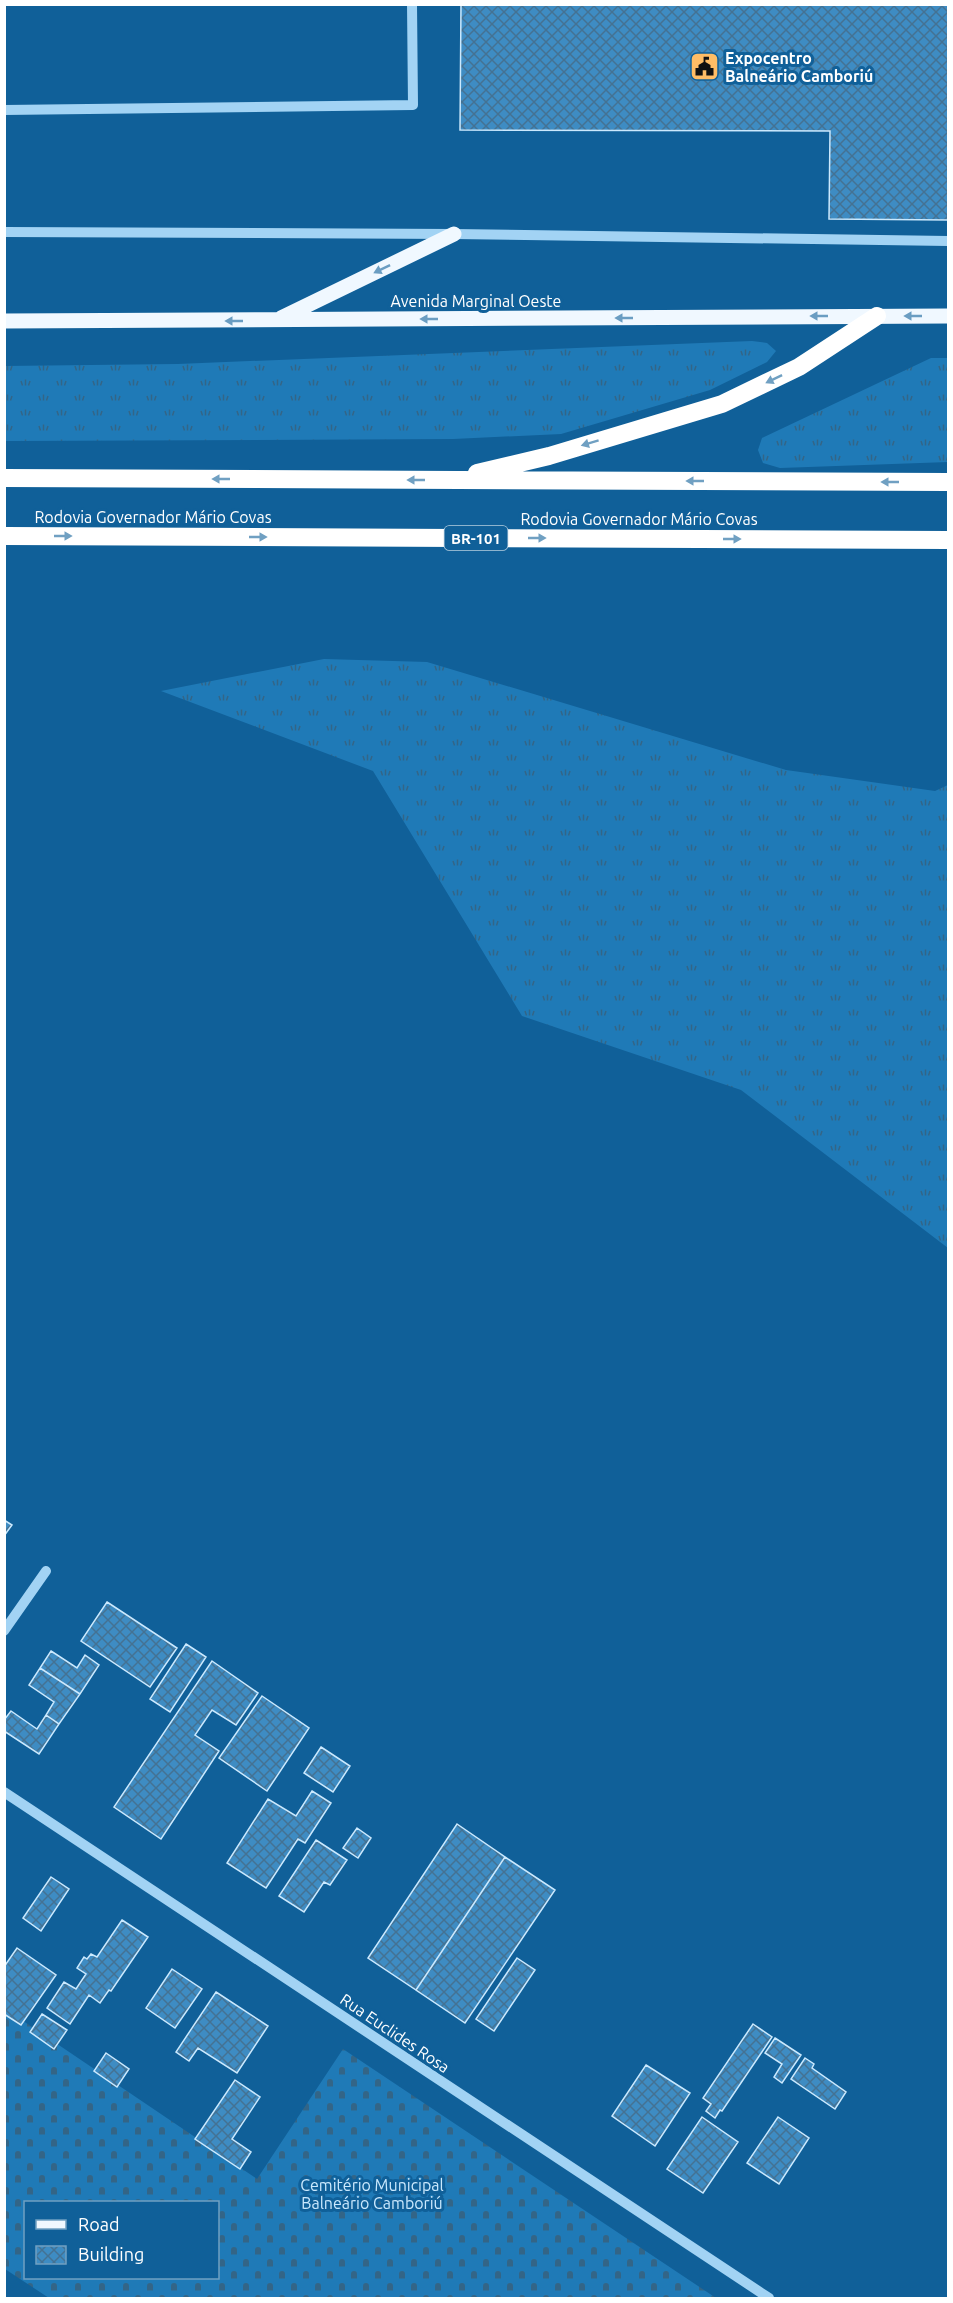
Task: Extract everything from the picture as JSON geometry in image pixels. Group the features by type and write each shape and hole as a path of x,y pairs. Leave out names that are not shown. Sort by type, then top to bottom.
{"highway":[{"path":"451,480 549,456 722,404 798,367 877,316"},
{"path":"4,478 948,482"},
{"name":"Rodovia Governador Mário Covas","path":"4,536 948,540"}],"main road":[{"path":"276,321 454,234"},
{"name":"Avenida Marginal Oeste","path":"4,321 948,315"}],"street":[{"path":"4,110 413,105 412,4"},
{"path":"4,232 454,234 948,241"},
{"path":"4,1631 46,1571"},
{"name":"Rua Euclides Rosa","path":"4,1791 769,2298"}],"green space":[{"path":"752,341 767,343 776,351 767,362 710,390 561,434 453,439 5,441 5,366 178,364"},
{"path":"931,358 948,358 948,462 780,468 763,463 758,450 762,438"},
{"path":"324,659 427,662 786,770 935,791 948,785 948,1248 741,1090 522,1016 373,771 161,691"},
{"name":"Cemitério Municipal Balneário Camboriú","path":"4,2008 257,2179 343,2049 716,2298 49,2298 5,2269"}],"building":[{"name":"Expocentro Balneário Camboriú","path":"461,4 948,4 948,220 829,219 830,131 460,130"},
{"path":"4,1520 12,1525 4,1536"},
{"path":"107,1602 177,1648 150,1687 81,1641"},
{"path":"186,1644 206,1657 170,1712 150,1699"},
{"path":"51,1651 77,1668 85,1655 99,1665 80,1694 40,1668"},
{"path":"212,1661 258,1693 236,1725 212,1710 195,1735 219,1751 161,1839 114,1807"},
{"path":"40,1668 80,1694 59,1724 46,1715 54,1702 29,1685"},
{"path":"262,1696 309,1728 267,1791 219,1758"},
{"path":"11,1711 37,1729 46,1715 59,1724 39,1754 4,1731 4,1720"},
{"path":"321,1747 350,1766 333,1792 304,1773"},
{"path":"312,1791 331,1803 305,1843 298,1839 266,1888 227,1863 268,1799 296,1816"},
{"path":"457,1824 505,1857 416,1990 368,1958"},
{"path":"357,1828 371,1838 358,1858 343,1848"},
{"path":"316,1840 347,1860 330,1885 324,1882 304,1912 279,1896"},
{"path":"505,1857 555,1890 465,2023 416,1990"},
{"path":"51,1877 69,1889 41,1931 23,1918"},
{"path":"122,1920 148,1937 111,1991 109,1990 100,2003 89,1995 70,2024 47,2008 64,1982 76,1989 86,1974 77,1968 84,1957 87,1959 91,1954 97,1957"},
{"path":"17,1948 56,1975 21,2025 4,2014 4,1963 6,1964"},
{"path":"517,1958 535,1970 494,2031 476,2019"},
{"path":"172,1969 202,1989 175,2028 146,2008"},
{"path":"216,1992 268,2026 237,2073 198,2048 189,2061 176,2052"},
{"path":"42,2014 67,2030 54,2049 30,2032"},
{"path":"753,2024 772,2037 715,2118 706,2111 711,2104 703,2098"},
{"path":"775,2038 801,2055 782,2083 774,2077 782,2064 765,2053"},
{"path":"106,2053 129,2069 117,2087 94,2071"},
{"path":"805,2058 814,2064 812,2068 846,2092 835,2109 791,2079"},
{"path":"646,2065 690,2093 655,2146 612,2116"},
{"path":"235,2080 260,2097 232,2139 251,2152 240,2169 195,2139"},
{"path":"702,2117 738,2142 703,2193 667,2169"},
{"path":"778,2117 809,2138 779,2184 747,2163"}],"place":[{"name":"Expocentro Balneário Camboriú","path":"704,67"}]}
